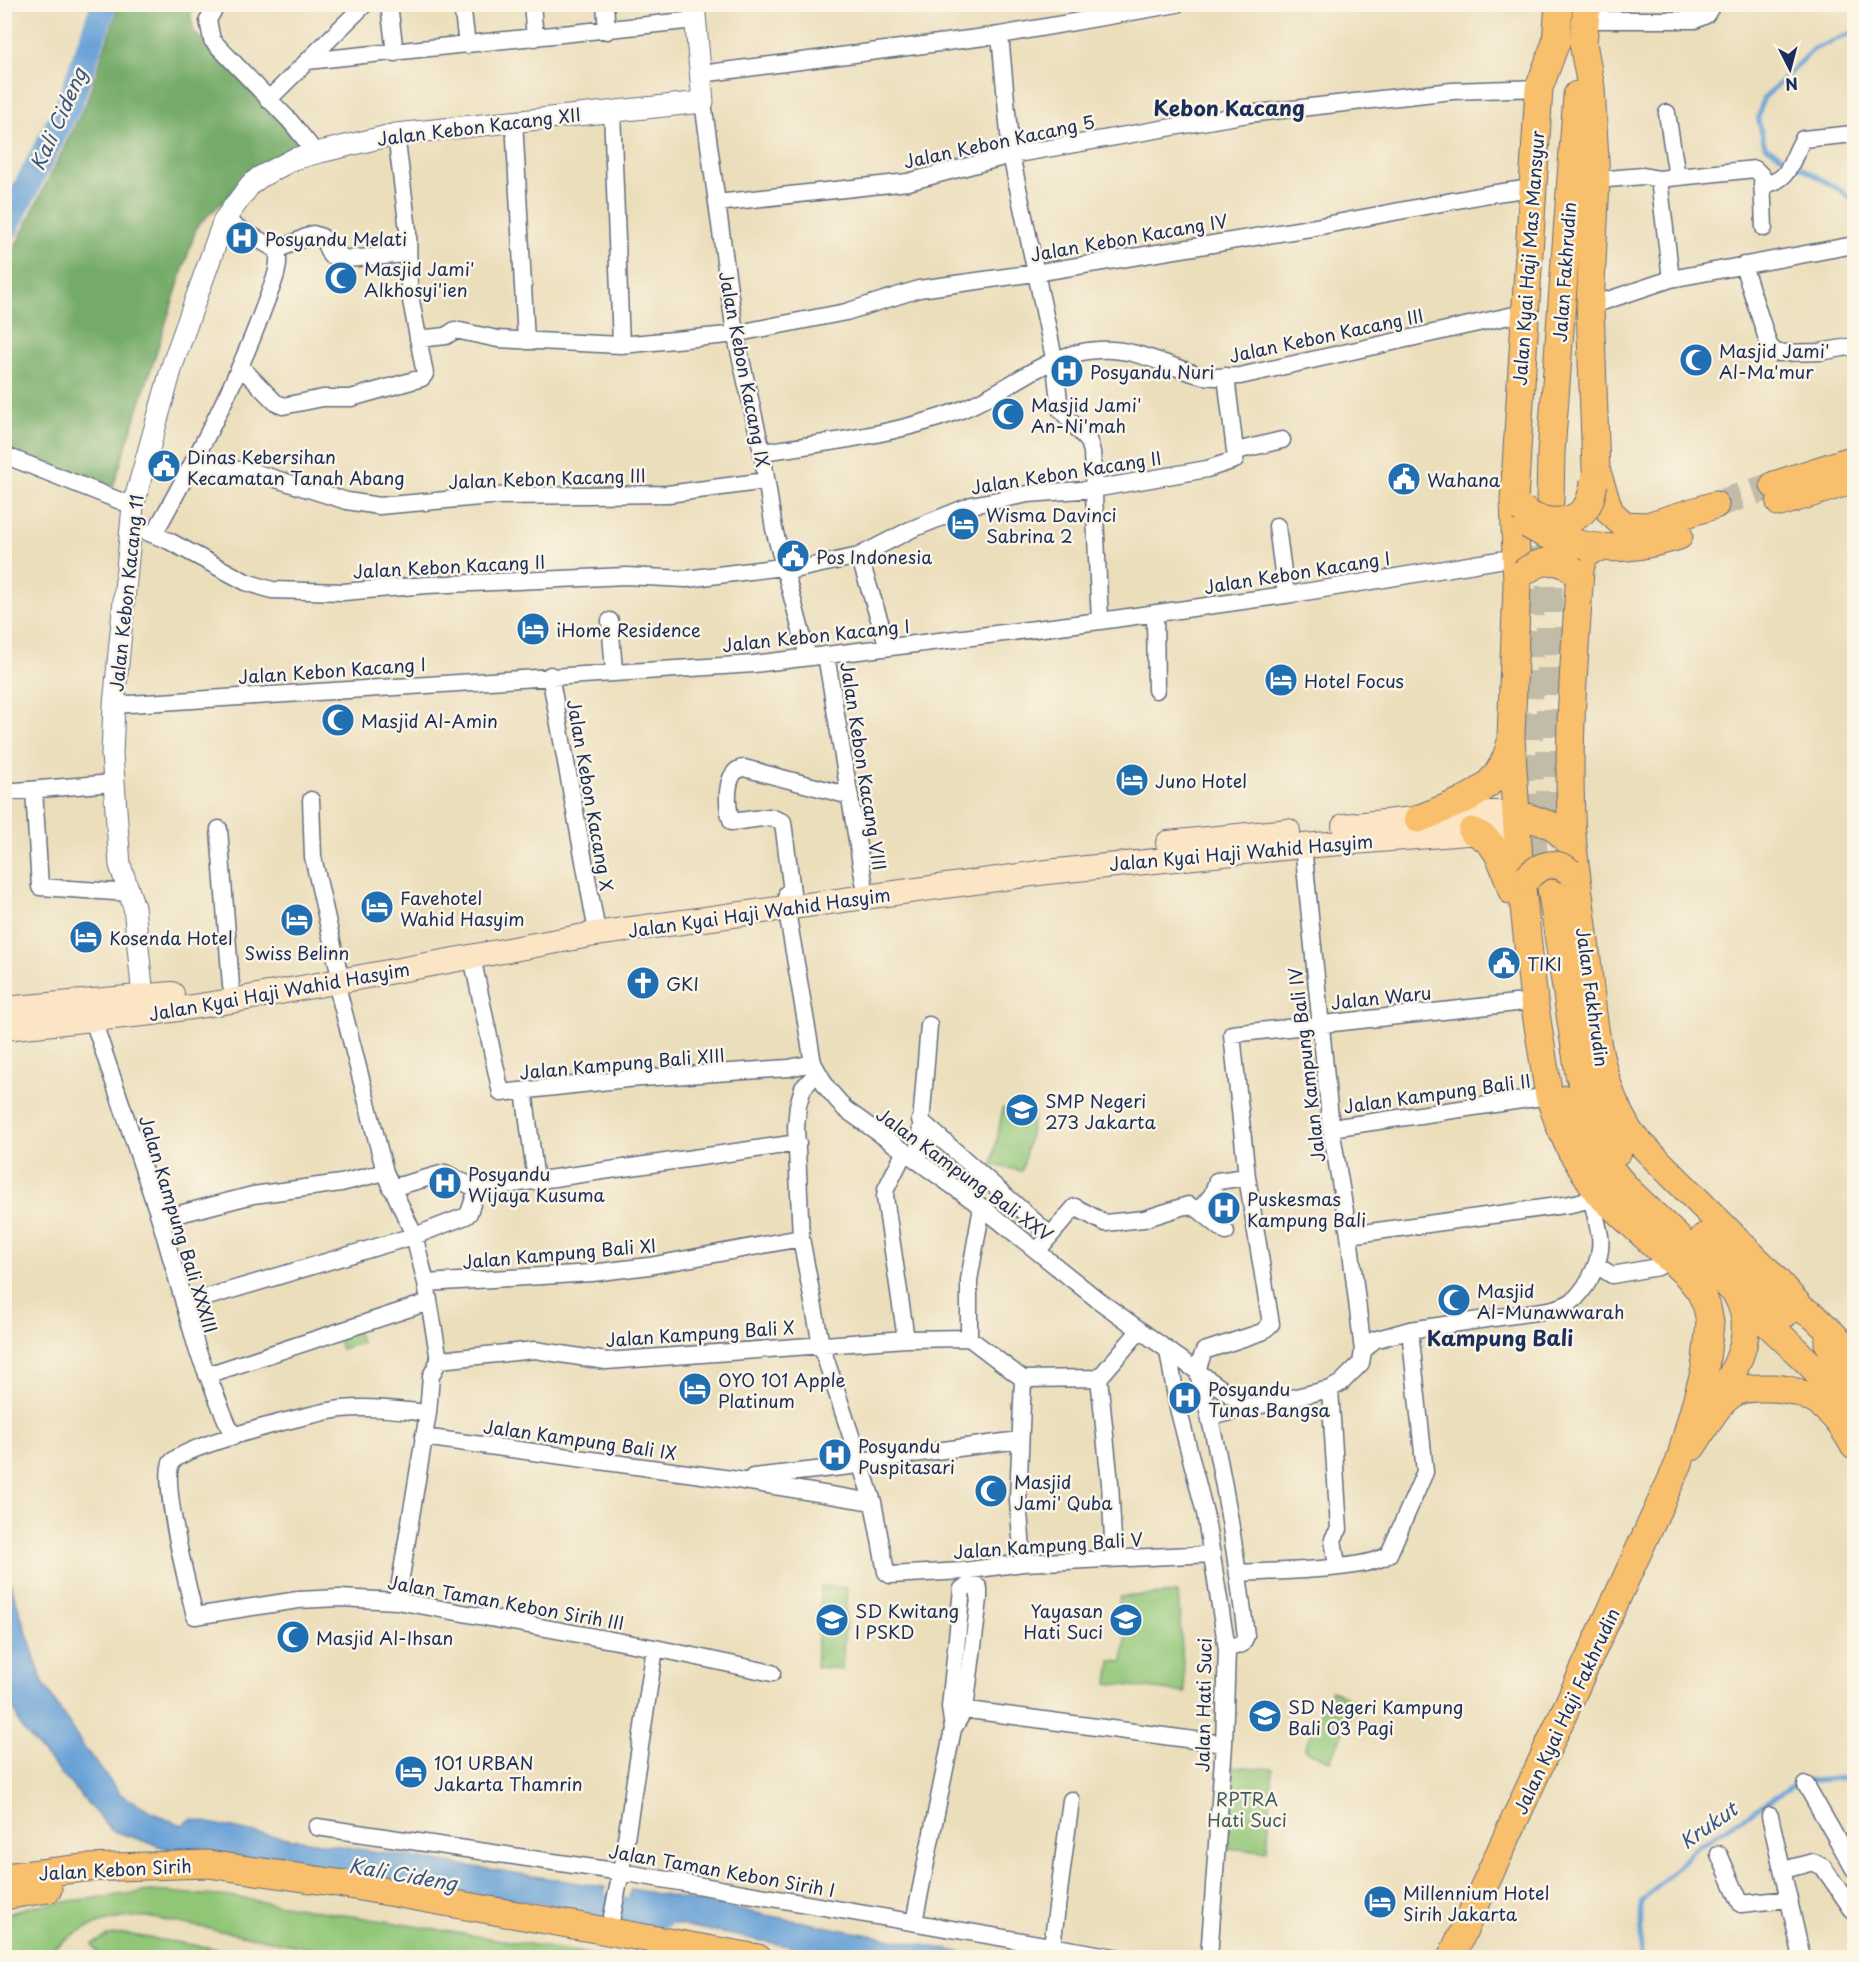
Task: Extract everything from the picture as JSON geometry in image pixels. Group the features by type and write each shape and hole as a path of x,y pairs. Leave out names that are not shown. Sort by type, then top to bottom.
{"main road":[{"name":"Jalan Kyai Haji Mas Mansyur","path":"1526,508 1523,313 1539,88 1556,42 1559,4"},
{"name":"Jalan Fakhrudin","path":"1526,508 1551,453 1578,78 1585,22"},
{"path":"1526,508 1537,519 1571,518 1582,512 1589,504 1595,476 1590,306 1596,180 1585,22"},
{"name":"Jalan Fakhrudin","path":"1556,42 1560,77 1559,109 1540,300 1526,508 1519,569 1511,737 1517,821 1551,876 1597,1048 1616,1109 1630,1133 1766,1269 1802,1309 1815,1317 1854,1355"},
{"path":"1854,459 1777,494 1854,480"},
{"path":"1526,508 1544,534 1588,546 1642,546 1719,513 1647,526 1624,525 1610,512 1595,476"},
{"name":"Jalan Fakhrudin","path":"1588,546 1576,573 1571,694 1551,876 1550,1012 1563,1089 1581,1130 1603,1162 1630,1192 1737,1296 1812,1365 1854,1413"},
{"path":"1519,569 1545,561 1558,562 1576,573"},
{"path":"1418,819 1466,799 1490,783 1500,773 1511,737"},
{"name":"Jalan Kyai Haji Wahid Hasyim","path":"789,898 864,882 1215,837 1496,812 1517,821"},
{"path":"1517,821 1552,826 1551,876"},
{"name":"Jalan Kyai Haji Wahid Hasyim","path":"4,1009 143,997 471,957 711,910 789,898 1092,866 1472,831 1517,821"},
{"path":"1472,831 1484,836 1495,845 1516,909 1526,921"},
{"name":"Jalan Fakhrudin","path":"1551,876 1526,921 1534,1001 1549,1096 1571,1151 1595,1196 1669,1257 1700,1291 1707,1307"},
{"name":"Jalan Fakhrudin","path":"1551,876 1579,1074 1600,1126 1643,1179 1792,1320 1854,1387"},
{"name":"Jalan Kyai Haji Wahid Hasyim","path":"4,1028 93,1020 222,1003 337,975 595,921 711,910"},
{"path":"1708,1423 1735,1369 1746,1338 1745,1308 1737,1296"},
{"name":"Jalan Kyai Haji Fakhrudin","path":"1451,1958 1679,1463 1705,1369 1709,1334 1707,1307"},
{"path":"1802,1309 1806,1320 1833,1349 1854,1381"},
{"name":"Jalan Kyai Haji Fakhrudin","path":"1679,1463 1733,1393 1754,1388 1783,1388 1799,1391 1815,1399 1841,1426 1854,1446"},
{"name":"Jalan Kebon Sirih","path":"4,1877 84,1868 208,1864 610,1925 758,1958"},
{"name":"Jalan Kebon Sirih","path":"4,1896 120,1878 208,1878 257,1883 690,1958"}],"street":[{"path":"217,4 208,20 212,40 316,153"},
{"path":"268,100 365,4"},
{"path":"389,4 394,53"},
{"path":"462,4 467,45"},
{"path":"531,4 535,38"},
{"path":"605,4 607,31"},
{"path":"700,74 1000,35 1177,4"},
{"path":"1585,22 1695,20 1706,15 1713,4"},
{"path":"307,61 607,31 694,12"},
{"name":"Jalan Kebon Kacang IX","path":"694,12 700,74 735,333 762,452 783,569 808,657"},
{"path":"1000,35 1011,155 1054,358 1060,409 1089,442 1094,489 1100,621"},
{"name":"Jalan Kebon Kacang 5","path":"717,202 908,182 1011,155 1259,112 1452,91 1539,88"},
{"name":"Jalan Kebon Kacang XII","path":"260,177 294,159 396,134 704,102"},
{"path":"612,110 621,345"},
{"path":"1667,112 1677,177"},
{"path":"514,120 526,341"},
{"path":"242,367 275,402 283,406 323,398 351,398 422,378 425,374 409,290 408,254 396,134"},
{"path":"1762,185 1777,183 1786,175 1803,139 1854,134"},
{"path":"1596,180 1643,176 1659,179 1755,170 1761,173 1764,228"},
{"name":"Jalan Kebon Kacang 11","path":"143,997 130,893 120,866 113,783 114,705 133,516 173,363 224,220 250,185 260,177"},
{"path":"1659,179 1671,279"},
{"name":"Jalan Kebon Kacang IV","path":"418,339 446,336 455,330 498,339 621,345 735,333 856,310 919,289 1035,273 1532,188"},
{"path":"224,220 277,250"},
{"path":"277,250 313,234 322,237 330,255 338,254 346,259 408,254"},
{"path":"1590,306 1671,279 1854,245"},
{"path":"162,538 190,470 242,367 277,270 277,250"},
{"path":"1743,265 1768,345 1776,353 1820,352 1854,346"},
{"name":"Jalan Kebon Kacang III","path":"762,452 868,434 939,418 979,401 1054,358 1098,350 1118,351 1155,359 1202,376 1240,376 1523,313"},
{"path":"1226,376 1235,451"},
{"name":"Jalan Kebon Kacang II","path":"4,455 133,516 162,538 246,582 272,590 343,592 427,585 626,576 686,579 783,569 859,556 910,530 972,506 1028,494 1094,489 1207,469 1233,461 1235,451 1282,440"},
{"name":"Jalan Kebon Kacang III","path":"190,470 247,470 347,501 380,506 491,496 668,494 766,481"},
{"path":"1277,526 1286,595"},
{"path":"859,556 888,647"},
{"name":"Jalan Kebon Kacang I","path":"114,705 550,675 754,664 1100,621 1286,595 1519,569"},
{"path":"1155,613 1156,690"},
{"path":"610,621 614,671"},
{"name":"Jalan Kebon Kacang VIII","path":"826,655 864,882"},
{"name":"Jalan Kebon Kacang X","path":"550,675 595,921"},
{"name":"Jalan Kampung Bali XXV","path":"850,796 738,768 731,775 728,798 732,822 738,824 770,817 783,822 789,898 815,1068 826,1088 854,1118 912,1156 982,1207 1044,1243 1140,1330 1247,1407"},
{"path":"4,792 113,783"},
{"path":"34,790 39,886 130,893"},
{"path":"311,800 313,857 337,975 388,1180 414,1235 426,1283 439,1360 431,1376 428,1413 397,1601"},
{"path":"219,830 231,986"},
{"name":"Jalan Kampung Bali IV","path":"1303,846 1331,1128 1349,1235 1363,1351"},
{"name":"Jalan Kampung Bali XIII","path":"471,957 500,1091 504,1093 627,1079 815,1068"},
{"name":"Jalan Waru","path":"1247,1177 1232,1034 1534,1001"},
{"name":"Jalan Kampung Bali XXXIII","path":"93,1020 160,1219 207,1375 233,1437"},
{"path":"906,1339 885,1197 886,1189 912,1156 920,1120 929,1025"},
{"path":"815,1068 803,1088 798,1105 801,1238 821,1345 873,1502"},
{"path":"524,1090 536,1180"},
{"name":"Jalan Kampung Bali II","path":"1331,1128 1549,1096"},
{"path":"920,1120 1044,1243 1075,1207 1105,1223 1144,1219 1188,1205 1199,1210 1226,1232"},
{"path":"160,1219 252,1195 341,1183 445,1173 477,1189 798,1143"},
{"path":"1199,1210 1212,1195 1217,1181 1247,1177 1271,1324 1262,1332 1204,1351 1197,1370 1210,1417 1239,1574 1246,1636 1242,1644 1227,1649"},
{"path":"184,1304 414,1235 468,1215 477,1189"},
{"path":"1210,1417 1330,1389 1341,1383 1361,1363 1363,1351 1374,1340 1410,1330 1564,1306 1574,1300 1596,1265 1600,1237 1595,1196 1349,1235"},
{"path":"982,1207 969,1280 969,1338 1023,1378 1099,1378"},
{"name":"Jalan Kampung Bali XI","path":"426,1283 592,1273 649,1266 801,1238"},
{"path":"1596,1265 1612,1275 1658,1267 1669,1257"},
{"path":"207,1375 429,1302"},
{"path":"1114,1558 1110,1483 1099,1378 1140,1330"},
{"path":"1239,1574 1377,1561 1389,1554 1425,1472 1410,1330"},
{"name":"Jalan Kampung Bali X","path":"439,1360 535,1350 606,1361 906,1339 969,1338"},
{"name":"Jalan Hati Suci","path":"1168,1351 1178,1408 1205,1513 1227,1649 1224,1744 1209,1958"},
{"path":"1023,1378 1018,1500 1023,1563"},
{"path":"1330,1389 1338,1521 1338,1532 1333,1539 1337,1566"},
{"path":"233,1437 243,1431 281,1424 324,1411 376,1408 428,1413"},
{"name":"Jalan Taman Kebon Sirih III","path":"233,1437 178,1455 170,1467 173,1511 195,1616 298,1600 339,1598 397,1601 655,1648 772,1673"},
{"name":"Jalan Kampung Bali IX","path":"423,1437 731,1479 873,1502"},
{"name":"Jalan Kampung Bali IX","path":"731,1479 851,1466 1019,1440"},
{"name":"Jalan Kampung Bali V","path":"873,1502 888,1573 963,1571 1023,1563 1212,1554"},
{"path":"914,1922 958,1708 979,1599 978,1588 973,1583 962,1589 958,1708"},
{"path":"610,1925 620,1880 655,1648"},
{"path":"958,1708 1224,1744"},
{"path":"1806,1785 1854,1869"},
{"path":"1052,1946 1071,1800"},
{"path":"1770,1816 1802,1958"},
{"name":"Jalan Taman Kebon Sirih I","path":"317,1827 620,1880 914,1922 1120,1958"},
{"path":"1719,1854 1741,1904 1790,1899"},
{"path":"1784,1870 1814,1862 1823,1867 1854,1912"}],"green space":[{"path":"119,5 198,5 190,14 194,32 300,143 260,167 197,226 113,487 5,446 4,269 86,103"},
{"path":"1003,1108 1034,1114 1022,1171 992,1165"},
{"path":"354,1321 361,1343 341,1349 334,1328"},
{"path":"821,1586 847,1588 842,1669 816,1667"},
{"path":"1178,1593 1185,1693 1108,1683 1111,1661 1123,1662 1128,1619 1117,1617 1120,1597"},
{"path":"1331,1690 1357,1702 1330,1761 1304,1750"},
{"name":"RPTRA Hati Suci","path":"1227,1766 1273,1769 1267,1851 1221,1848"},
{"path":"151,1891 232,1897 608,1957 357,1957 147,1917 132,1917 91,1926 66,1939 43,1957 5,1957 5,1915 31,1906"},
{"path":"125,1934 268,1957 101,1957 92,1944 108,1936"}],"water":[{"path":"4,1563 43,1683 82,1745 120,1794 163,1818 183,1825 191,1819 255,1833 605,1887 600,1911 189,1856 111,1830 22,1729 5,1688"},
{"path":"631,1889 985,1957 843,1957 626,1914"}],"waterway":[{"name":"Kali Cideng","path":"4,231 70,102 104,4"},
{"name":"Krukut","path":"1854,32 1814,49 1763,99 1758,119 1765,146 1843,192 1854,202"},
{"name":"Krukut","path":"1641,1958 1641,1902 1698,1846 1799,1782 1854,1777"},
{"name":"Kali Cideng","path":"566,1900 660,1916"}],"tunnel":[{"path":"1715,505 1774,485"},
{"path":"1532,507 1529,754 1536,890"},
{"path":"1549,545 1550,836"}],"place":[{"name":"Posyandu Melati","path":"242,238"},
{"name":"Masjid Jami' Alkhosyi'ien","path":"341,278"},
{"name":"Masjid Jami' Al-Ma'mur","path":"1696,360"},
{"name":"Posyandu Nuri","path":"1067,371"},
{"name":"Masjid Jami' An-Ni'mah","path":"1008,414"},
{"name":"Dinas Kebersihan Kecamatan Tanah Abang","path":"164,466"},
{"name":"Wahana","path":"1404,479"},
{"name":"Wisma Davinci Sabrina 2","path":"963,524"},
{"name":"Pos Indonesia","path":"793,556"},
{"name":"iHome Residence","path":"533,629"},
{"name":"Hotel Focus","path":"1281,680"},
{"name":"Masjid Al-Amin","path":"338,720"},
{"name":"Juno Hotel","path":"1132,780"},
{"name":"Favehotel Wahid Hasyim","path":"377,907"},
{"name":"Swiss Belinn","path":"297,920"},
{"name":"Kosenda Hotel","path":"86,937"},
{"name":"TIKI","path":"1504,963"},
{"name":"GKI","path":"643,983"},
{"name":"SMP Negeri 273 Jakarta","path":"1022,1110"},
{"name":"Posyandu Wijaya Kusuma","path":"445,1183"},
{"name":"Puskesmas Kampung Bali","path":"1224,1208"},
{"name":"Masjid Al-Munawwarah","path":"1454,1300"},
{"name":"OYO 101 Apple Platinum","path":"695,1389"},
{"name":"Posyandu Tunas Bangsa","path":"1185,1398"},
{"name":"Posyandu Puspitasari","path":"835,1455"},
{"name":"Masjid Jami' Quba","path":"991,1491"},
{"name":"SD Kwitang I PSKD","path":"832,1620"},
{"name":"Yayasan Hati Suci","path":"1126,1620"},
{"name":"Masjid Al-Ihsan","path":"293,1637"},
{"name":"SD Negeri Kampung Bali 03 Pagi","path":"1265,1716"},
{"name":"1O1 URBAN Jakarta Thamrin","path":"411,1772"},
{"name":"Millennium Hotel Sirih Jakarta","path":"1380,1902"}],"district":[{"name":"Kebon Kacang","path":"1229,107"},
{"name":"Kampung Bali","path":"1500,1337"}]}
